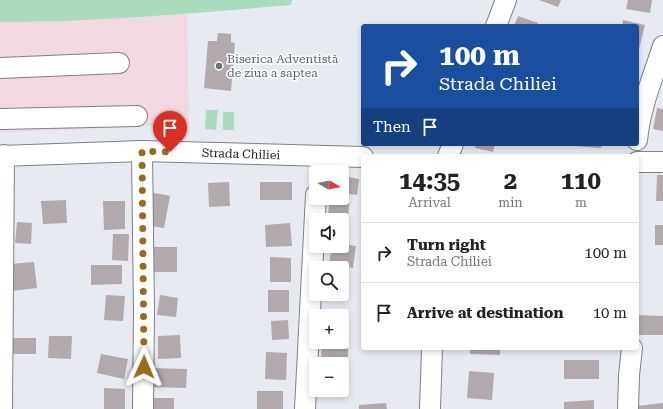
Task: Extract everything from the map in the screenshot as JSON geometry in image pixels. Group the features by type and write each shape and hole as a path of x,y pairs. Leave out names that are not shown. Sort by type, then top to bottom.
{"street":[{"path":"497,24 506,0"},
{"path":"639,126 647,94 663,46"},
{"path":"0,68 119,63"},
{"path":"0,119 137,116"},
{"path":"142,151 144,311 143,409"},
{"name":"Strada Chiliei","path":"2,156 142,151 318,164 361,157"},
{"path":"2,156 2,409"},
{"path":"639,162 663,162"},
{"path":"305,409 315,205"},
{"path":"430,409 432,350"},
{"path":"628,409 632,350"}],"shaded area":[{"path":"187,14 189,124 0,133 0,22 33,22"}],"green space":[{"path":"0,0 292,0 291,5 182,14 109,19 0,22"},
{"path":"206,110 218,110 216,130 205,129"},
{"path":"223,112 234,112 234,130 223,130"}],"building":[{"path":"539,0 561,0 558,7"},
{"path":"628,0 652,0 650,13 626,9"},
{"path":"518,16 538,23 538,24 515,24"},
{"path":"623,20 645,25 639,49 639,24 622,24"},
{"name":"Biserica Adventistă de ziua a saptea","path":"218,33 231,34 231,42 235,43 231,91 204,88 208,41 217,41"},
{"path":"657,108 663,109 663,131 653,129"},
{"path":"476,146 494,146 493,152 475,148"},
{"path":"573,146 602,146 601,148"},
{"path":"657,175 663,175 663,201 656,201"},
{"path":"349,177 359,179 357,195 349,194"},
{"path":"229,182 230,206 209,207 208,183"},
{"path":"260,182 292,182 292,200 260,200"},
{"path":"150,192 170,196 164,228 145,225"},
{"path":"66,200 67,223 43,224 41,201"},
{"path":"103,201 125,201 125,229 104,230"},
{"path":"329,205 349,205 349,213 328,213"},
{"path":"17,222 32,223 31,244 15,243"},
{"path":"290,223 292,246 266,247 265,225"},
{"path":"655,225 663,225 663,245 655,245"},
{"path":"113,234 129,234 128,261 112,260"},
{"path":"349,245 356,246 353,268 349,267 349,261 330,261 331,253 349,253"},
{"path":"151,247 177,247 177,272 151,272"},
{"path":"270,257 291,258 291,282 270,282"},
{"path":"34,262 37,288 12,291 10,264"},
{"path":"91,265 122,265 122,284 91,285"},
{"path":"268,290 289,290 289,312 268,312"},
{"path":"106,295 125,296 123,321 104,320"},
{"path":"160,295 178,298 176,317 157,315"},
{"path":"639,315 663,316 663,335 639,335"},
{"path":"288,320 289,339 272,340 271,321"},
{"path":"180,335 181,358 158,359 158,336"},
{"path":"49,336 72,336 71,359 48,358"},
{"path":"10,338 36,338 36,354 10,354"},
{"path":"322,349 348,349 348,357 321,357"},
{"path":"470,350 500,350 500,355 470,354"},
{"path":"266,352 287,353 286,380 265,379"},
{"path":"101,354 128,359 124,379 97,373"},
{"path":"564,360 599,360 599,379 564,379"},
{"path":"153,368 187,369 186,388 153,387"},
{"path":"469,371 494,373 492,400 467,398"},
{"path":"104,388 125,389 125,409 104,409"},
{"path":"257,391 283,391 283,409 257,409"},
{"path":"151,398 174,398 174,409 151,409"},
{"path":"594,400 594,409 564,409 564,402"},
{"path":"386,403 387,409 359,409 359,405"},
{"path":"663,403 663,409 637,409 636,406"}],"place":[{"name":"Biserica Adventistă de ziua a saptea","path":"219,66"}],"route":[{"path":"144,367 142,151 170,152"}]}
